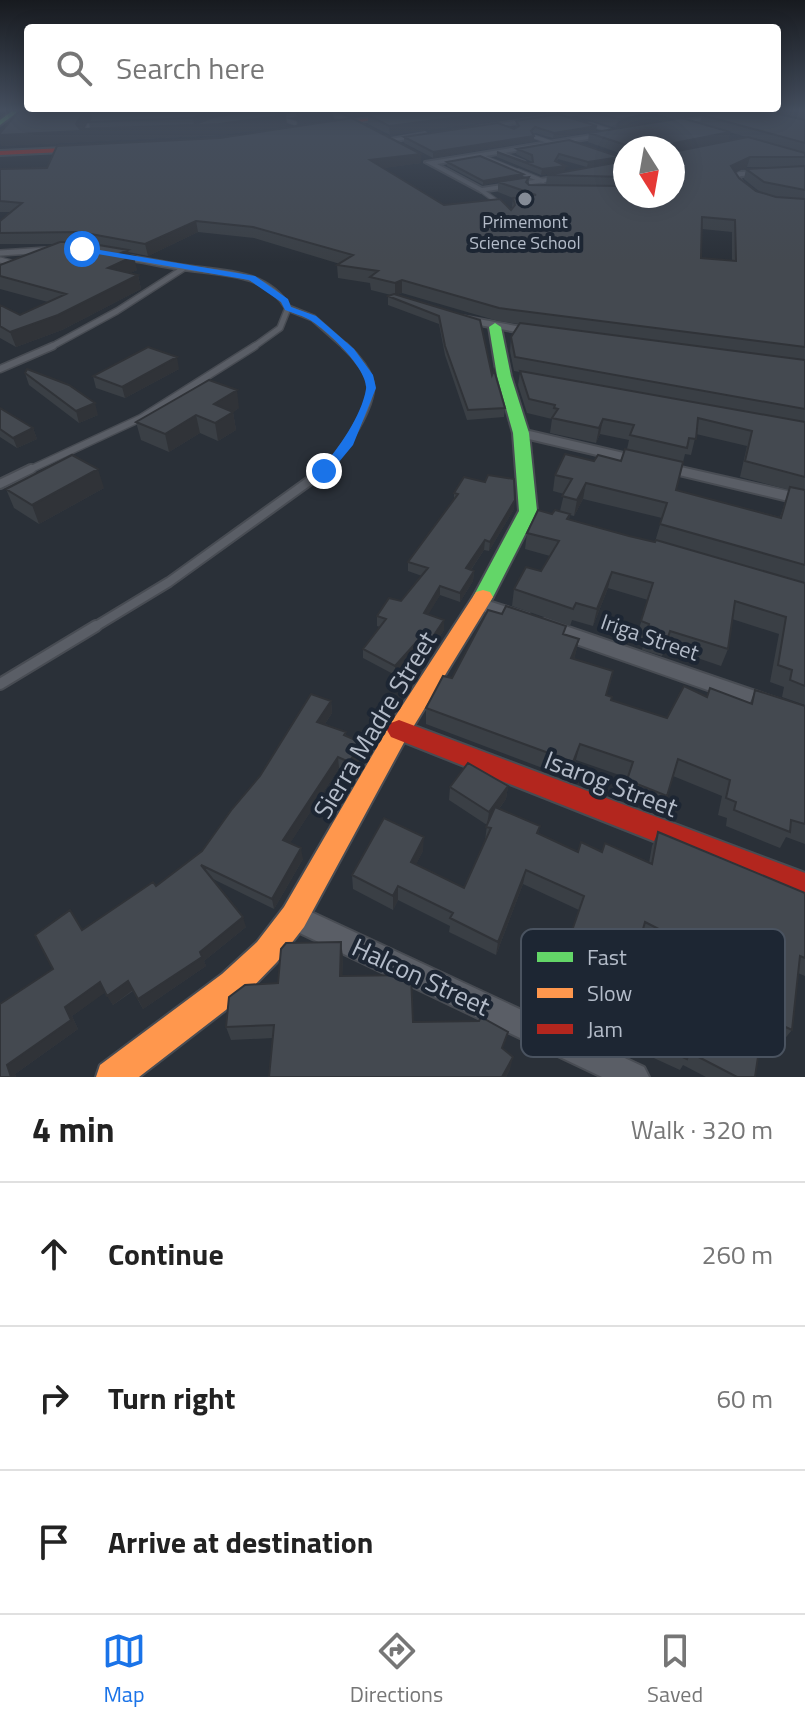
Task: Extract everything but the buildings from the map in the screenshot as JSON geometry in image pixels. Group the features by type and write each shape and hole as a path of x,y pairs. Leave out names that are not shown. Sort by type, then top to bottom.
{"street":[{"path":"427,161 481,190 543,186 572,176"},
{"path":"430,163 441,161"},
{"path":"755,199 742,191 735,177 739,174 805,171"},
{"path":"448,315 495,327 557,335"},
{"name":"Sierra Madre Street","path":"112,1077 233,985 267,952 294,917 399,730 535,514 512,378 495,327"},
{"path":"521,433 805,500"},
{"name":"Iriga Street","path":"479,604 805,716"},
{"name":"Isarog Street","path":"399,730 805,887"},
{"name":"Halcon Street","path":"294,917 521,1024"},
{"name":"Halcon Street","path":"592,1057 634,1077"}],"lane":[{"path":"492,161 543,186"},
{"path":"522,161 529,164"},
{"path":"481,190 507,209"},
{"path":"0,253 58,249"},
{"path":"0,484 141,418 211,376 280,328 288,308 285,301 252,278 213,269 184,268 111,255"},
{"path":"0,260 11,263 0,275"},
{"path":"0,369 56,345 137,300 184,268"},
{"path":"0,684 169,582 324,471 348,445 371,388 368,375 351,351 313,318 288,308"}],"traffic: fast":[{"path":"483,597 528,511 521,433 504,376 495,327"}],"traffic: slow":[{"path":"112,1077 233,985 267,952 294,917 399,730 483,597"}],"traffic: jam":[{"path":"399,730 805,887"}],"place":[{"name":"Primemont Science School","path":"525,199"}],"route":[{"path":"82,249 252,278 270,288 285,301 288,308 313,318 351,351 368,375 371,388 348,445 324,471"}]}
